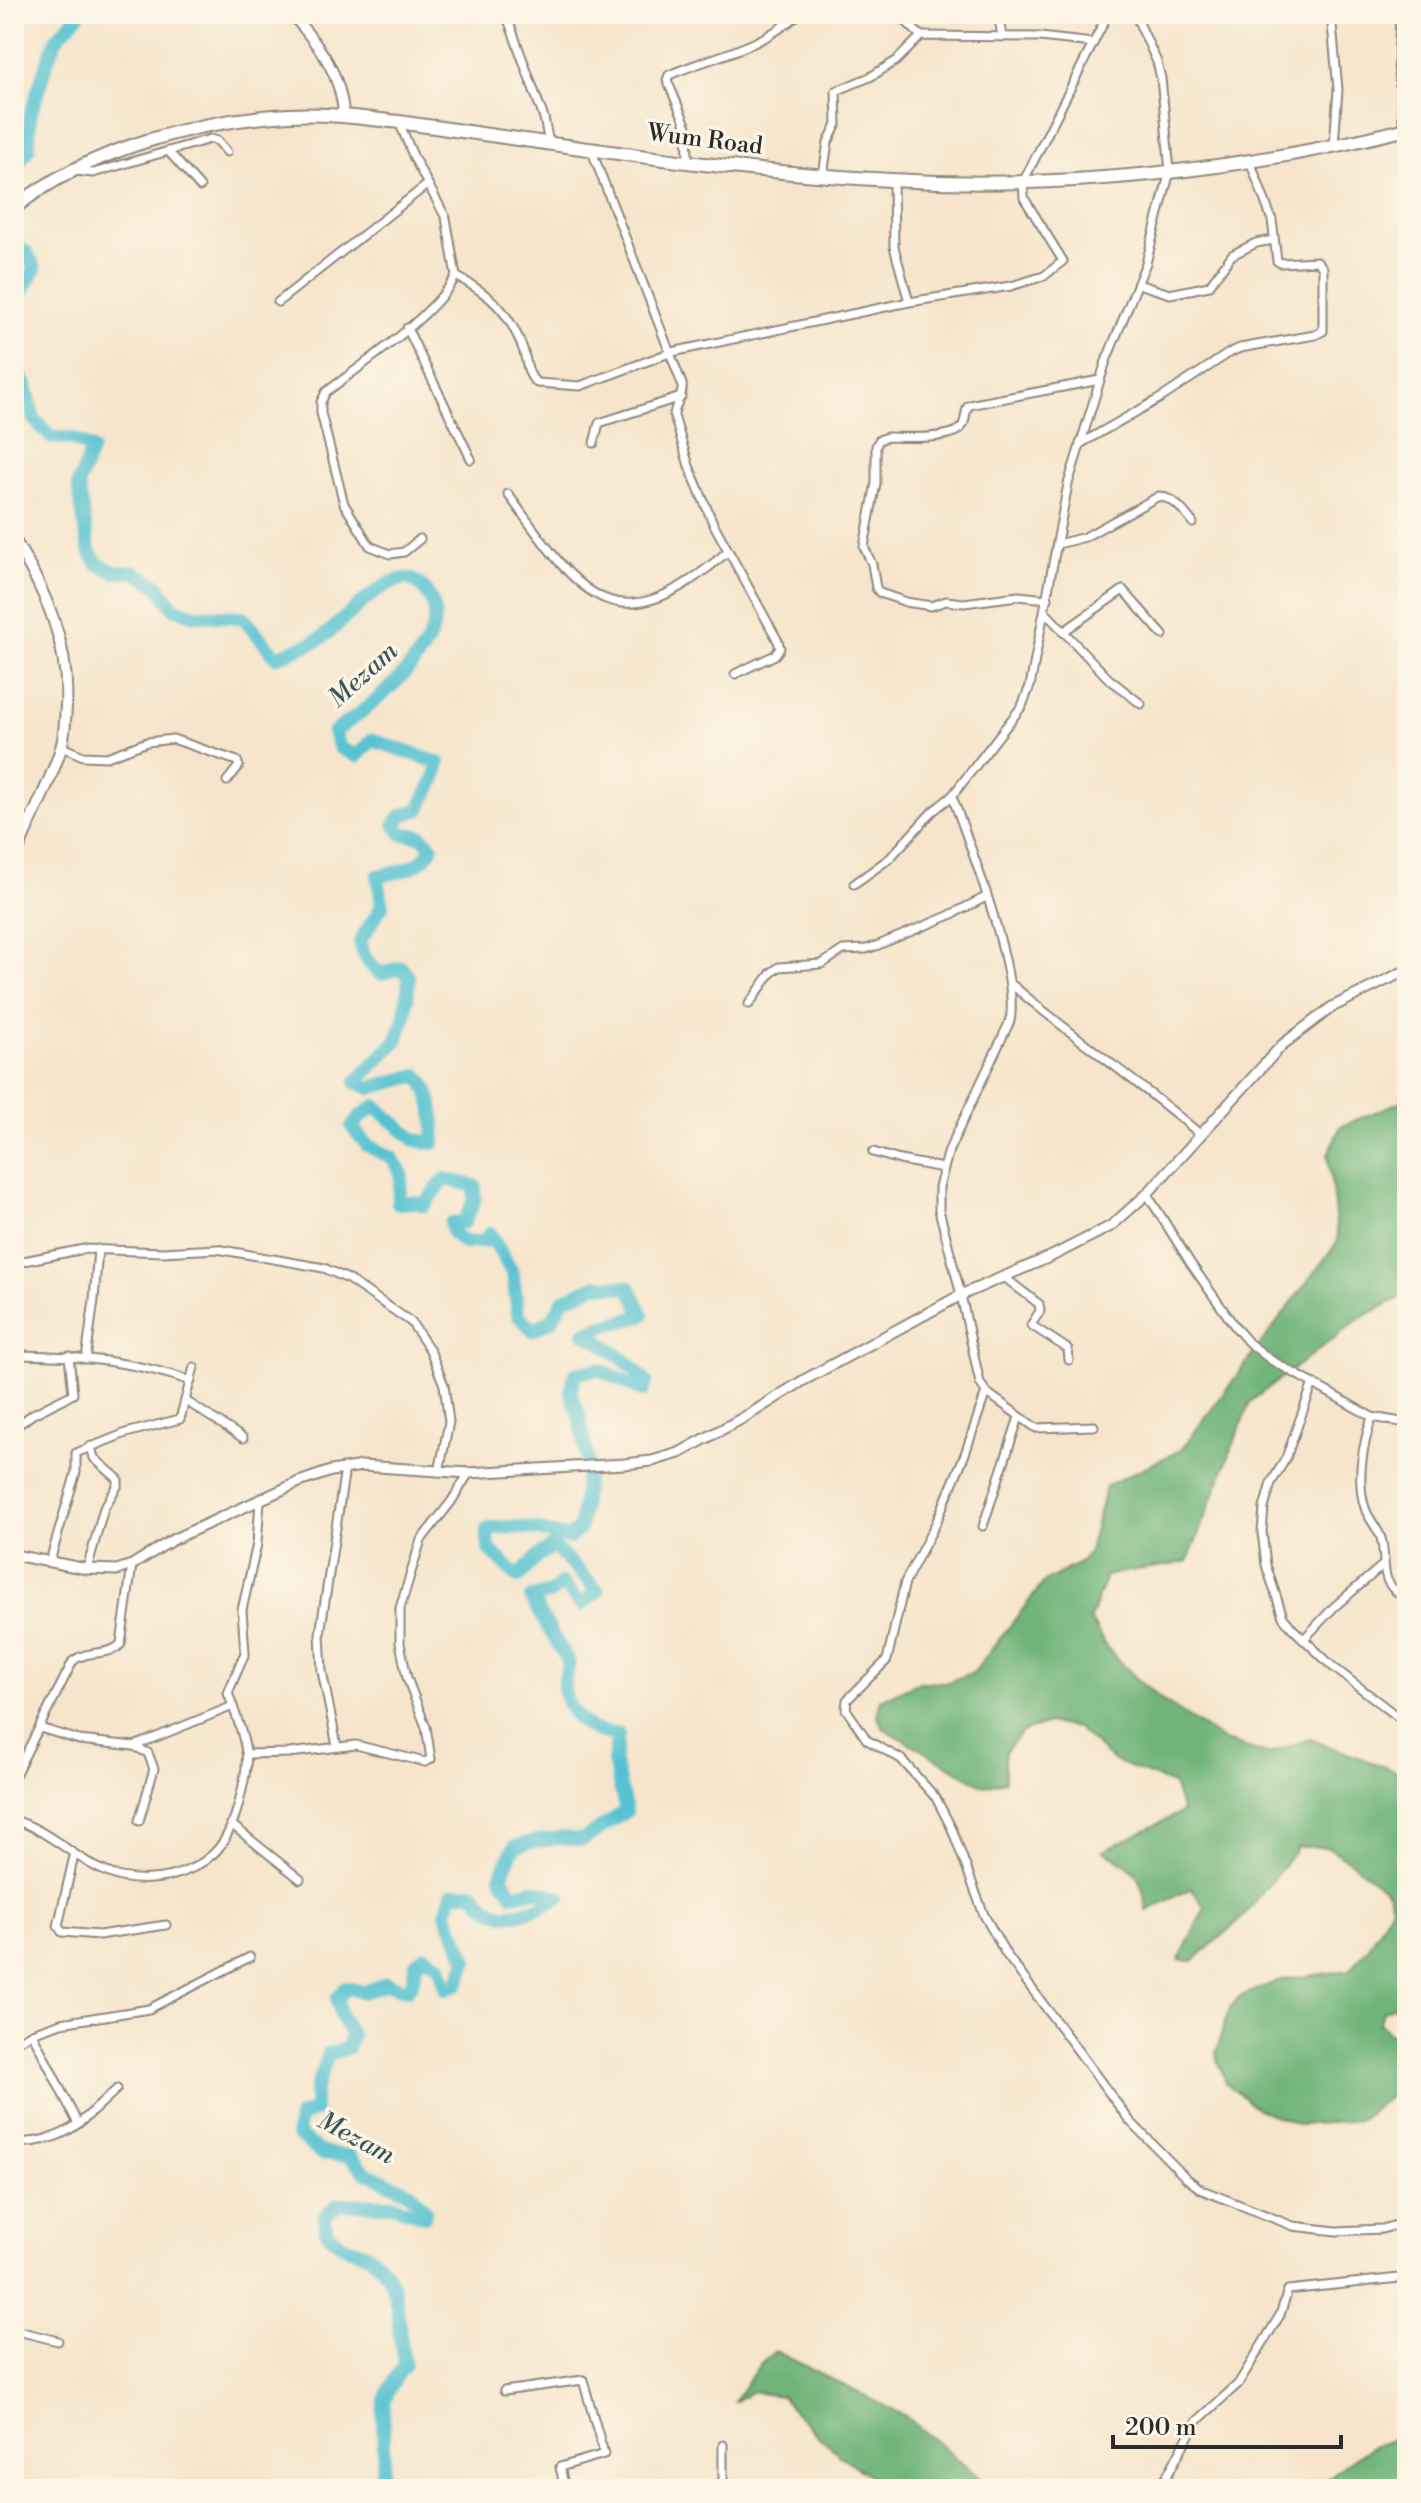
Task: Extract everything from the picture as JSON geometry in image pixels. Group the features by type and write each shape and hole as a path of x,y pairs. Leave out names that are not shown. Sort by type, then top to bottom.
{"highway":[{"name":"Wum Road","path":"14,208 26,198 76,171 122,150 208,126 292,115 399,122 823,175 893,180 1023,182 1170,171 1250,161 1406,129"}],"main road":[{"path":"14,539 57,624 65,658 67,692 62,747 14,862"}],"street":[{"path":"292,14 327,57 340,86 344,116"},
{"path":"506,14 544,118 549,143"},
{"path":"688,160 687,127 667,80 669,75 740,50 776,33 799,14"},
{"path":"898,14 921,36 1040,37 1093,43"},
{"path":"998,14 1002,36"},
{"path":"456,276 481,289 501,307 522,348 532,380 580,386 672,352 909,302 1011,286 1044,276 1062,265 1061,256 1024,198 1023,182 1108,14"},
{"path":"854,884 890,858 932,812 952,796 1022,706 1030,686 1068,484 1100,380 1146,263 1170,171 1161,78 1135,14"},
{"path":"1331,14 1337,64 1334,146"},
{"path":"1400,14 1398,65 1406,129"},
{"path":"823,175 828,142 837,124 836,91 870,77 896,61 921,36"},
{"path":"399,122 446,218 456,276 442,296 407,328 326,392 321,402 321,413 344,504 370,546 390,554 404,552 420,539"},
{"path":"76,171 93,173 210,139 218,141 227,152"},
{"path":"590,147 682,384 681,397 674,410 678,437 706,506 780,648 775,655 735,674"},
{"path":"168,151 200,187"},
{"path":"1079,445 1164,396 1229,353 1323,331 1323,268 1317,261 1281,263 1275,257 1272,220 1250,161"},
{"path":"893,180 894,247 909,302"},
{"path":"278,302 428,184"},
{"path":"1138,284 1170,294 1209,286 1232,255 1256,243 1274,240"},
{"path":"407,328 471,459"},
{"path":"1048,599 1018,596 964,603 946,601 931,606 880,593 864,547 876,483 876,446 879,440 887,437 944,436 955,432 961,428 968,406 974,404 1100,380"},
{"path":"594,443 599,423 681,397"},
{"path":"508,494 557,562 575,581 614,602 632,604 670,593 702,573 728,551"},
{"path":"1058,544 1085,537 1159,496 1168,497 1180,506 1193,523"},
{"path":"1063,632 1123,590 1163,635"},
{"path":"1045,612 1108,678 1141,704"},
{"path":"62,747 83,756 107,757 147,742 173,739 232,758 239,766 227,781"},
{"path":"952,796 986,897 1010,983 1013,1006 1010,1021 949,1150 939,1187 939,1210 961,1295 975,1370 986,1392 1041,1430 1094,1426"},
{"path":"749,1004 771,973 779,967 822,964 843,950 876,946 986,897"},
{"path":"14,1555 109,1571 132,1565 174,1539 299,1482 345,1468 362,1466 469,1473 652,1461 679,1453 804,1380 961,1295 1111,1226 1147,1194 1282,1045 1332,1007 1407,970"},
{"path":"1010,983 1201,1135"},
{"path":"873,1152 943,1168"},
{"path":"1147,1194 1249,1343 1271,1360 1372,1417 1407,1423"},
{"path":"86,1359 98,1249"},
{"path":"14,1263 69,1251 217,1249 324,1268 348,1279 411,1322 430,1350 444,1385 449,1422 439,1472"},
{"path":"1004,1277 1039,1304 1040,1311 1031,1325 1068,1349 1069,1360"},
{"path":"14,1355 69,1356 152,1367 191,1381"},
{"path":"14,1428 33,1414 73,1394 69,1356"},
{"path":"50,1561 76,1472 76,1453 126,1433 180,1419 194,1367"},
{"path":"1313,1383 1286,1458 1271,1483 1264,1508 1262,1532 1266,1565 1283,1617 1303,1640 1407,1724"},
{"path":"986,1392 947,1495 905,1582 887,1660 847,1700 846,1709 867,1740 901,1759 936,1798 952,1829 984,1915 1006,1954 1130,2121 1186,2178 1202,2190 1293,2226 1336,2231 1382,2229 1407,2222"},
{"path":"186,1401 243,1438"},
{"path":"983,1526 1019,1417"},
{"path":"1372,1417 1364,1441 1365,1509 1382,1539 1388,1585 1407,1600"},
{"path":"87,1569 104,1508 118,1485 118,1479 94,1458 91,1446"},
{"path":"337,1746 322,1671 320,1634 345,1468"},
{"path":"247,1754 370,1746 425,1762 431,1759 426,1727 407,1678 400,1643 400,1608 421,1540 469,1473"},
{"path":"14,1820 35,1829 99,1870 122,1877 144,1880 171,1876 192,1868 215,1853 231,1824 244,1782 247,1754 229,1688 240,1670 245,1653 242,1610 257,1544 260,1501"},
{"path":"14,1777 73,1661 85,1654 112,1651 121,1644 132,1565"},
{"path":"1303,1640 1334,1607 1383,1565"},
{"path":"134,1746 233,1706"},
{"path":"40,1728 79,1740 134,1746 148,1753 154,1769 139,1821"},
{"path":"231,1824 300,1879"},
{"path":"74,1856 58,1926 62,1932 99,1935 166,1925"},
{"path":"14,2043 32,2033 85,2017 149,2009 250,1957"},
{"path":"32,2033 78,2124"},
{"path":"14,2143 42,2142 78,2124 117,2089"},
{"path":"1160,2489 1196,2422 1217,2405 1246,2372 1280,2315 1288,2290 1407,2275"},
{"path":"14,2330 58,2341"},
{"path":"504,2391 583,2380 604,2454 560,2467 565,2489"},
{"path":"723,2445 723,2489"}],"green space":[{"path":"1407,1099 1407,1294 1359,1319 1250,1402 1188,1561 1106,1576 1090,1619 1107,1648 1134,1676 1163,1701 1225,1741 1268,1754 1310,1739 1407,1774 1407,2000 1383,2011 1379,2023 1388,2033 1407,2039 1407,2083 1359,2120 1300,2125 1258,2109 1226,2083 1216,2053 1230,2008 1239,1997 1280,1980 1350,1970 1370,1945 1392,1907 1389,1893 1328,1847 1298,1847 1245,1915 1193,1961 1179,1960 1205,1907 1191,1888 1147,1911 1143,1889 1135,1874 1123,1862 1103,1851 1182,1812 1173,1784 1114,1761 1077,1728 1049,1723 1022,1732 1005,1752 1005,1781 984,1786 883,1728 877,1715 881,1700 919,1682 948,1682 974,1672 1044,1582 1081,1562 1089,1551 1106,1486 1181,1450 1338,1241 1328,1154 1341,1126"},
{"path":"775,2351 907,2417 993,2489 924,2491 887,2484 837,2452 781,2396 751,2392 734,2402 758,2367"},
{"path":"1407,2434 1407,2489 1315,2489 1372,2447"}],"waterway":[{"name":"Mezam","path":"14,168 29,149 30,116 48,59 57,38 79,14"},
{"name":"Mezam","path":"14,245 27,253 35,269 14,308"},
{"name":"Mezam","path":"14,367 26,385 34,419 51,437 73,439 92,449 78,484 89,550 98,564 115,572 135,572 157,585 174,608 196,615 243,617 276,657 321,638 373,594 395,581 413,580 429,596 435,614 431,634 420,654 386,692 334,732 340,748 357,756 372,740 439,763 434,781 419,809 401,816 395,824 402,834 421,836 432,847 416,864 402,871 378,876 382,906 360,941 366,960 381,974 401,967 409,977 405,1016 397,1040 356,1082 370,1088 418,1075 432,1107 434,1143 415,1140 375,1106 352,1127 367,1145 392,1158 402,1174 398,1203 424,1205 445,1179 475,1186 474,1202 464,1222 451,1223 453,1233 465,1243 486,1241 490,1233 513,1274 518,1315 533,1330 552,1320 563,1300 596,1285 629,1287 643,1315 584,1333 618,1354 646,1382 643,1391 599,1369 575,1374 571,1392 580,1418 588,1465 580,1528 569,1538 528,1529 487,1529 489,1549 518,1577 553,1546 598,1591 581,1605 562,1583 551,1593 531,1598 569,1663 564,1691 568,1704 585,1724 600,1732 618,1734 614,1761 626,1811 583,1840 560,1838 514,1847 501,1876 513,1895 532,1890 560,1897 545,1905 508,1914 489,1909 473,1892 452,1894 446,1913 467,1960 457,1985 446,1989 440,1965 425,1956 416,1963 412,1984 406,1990 387,1983 364,1992 346,1988 337,1999 340,2015 352,2036 347,2048 328,2054 315,2091 315,2110 299,2117 297,2134 321,2153 349,2156 366,2172 411,2193 425,2210 424,2216 393,2205 338,2204 325,2216 326,2232 341,2244 370,2256 381,2266 389,2278 397,2306 405,2365 390,2387 384,2405 384,2455 379,2489"}]}
